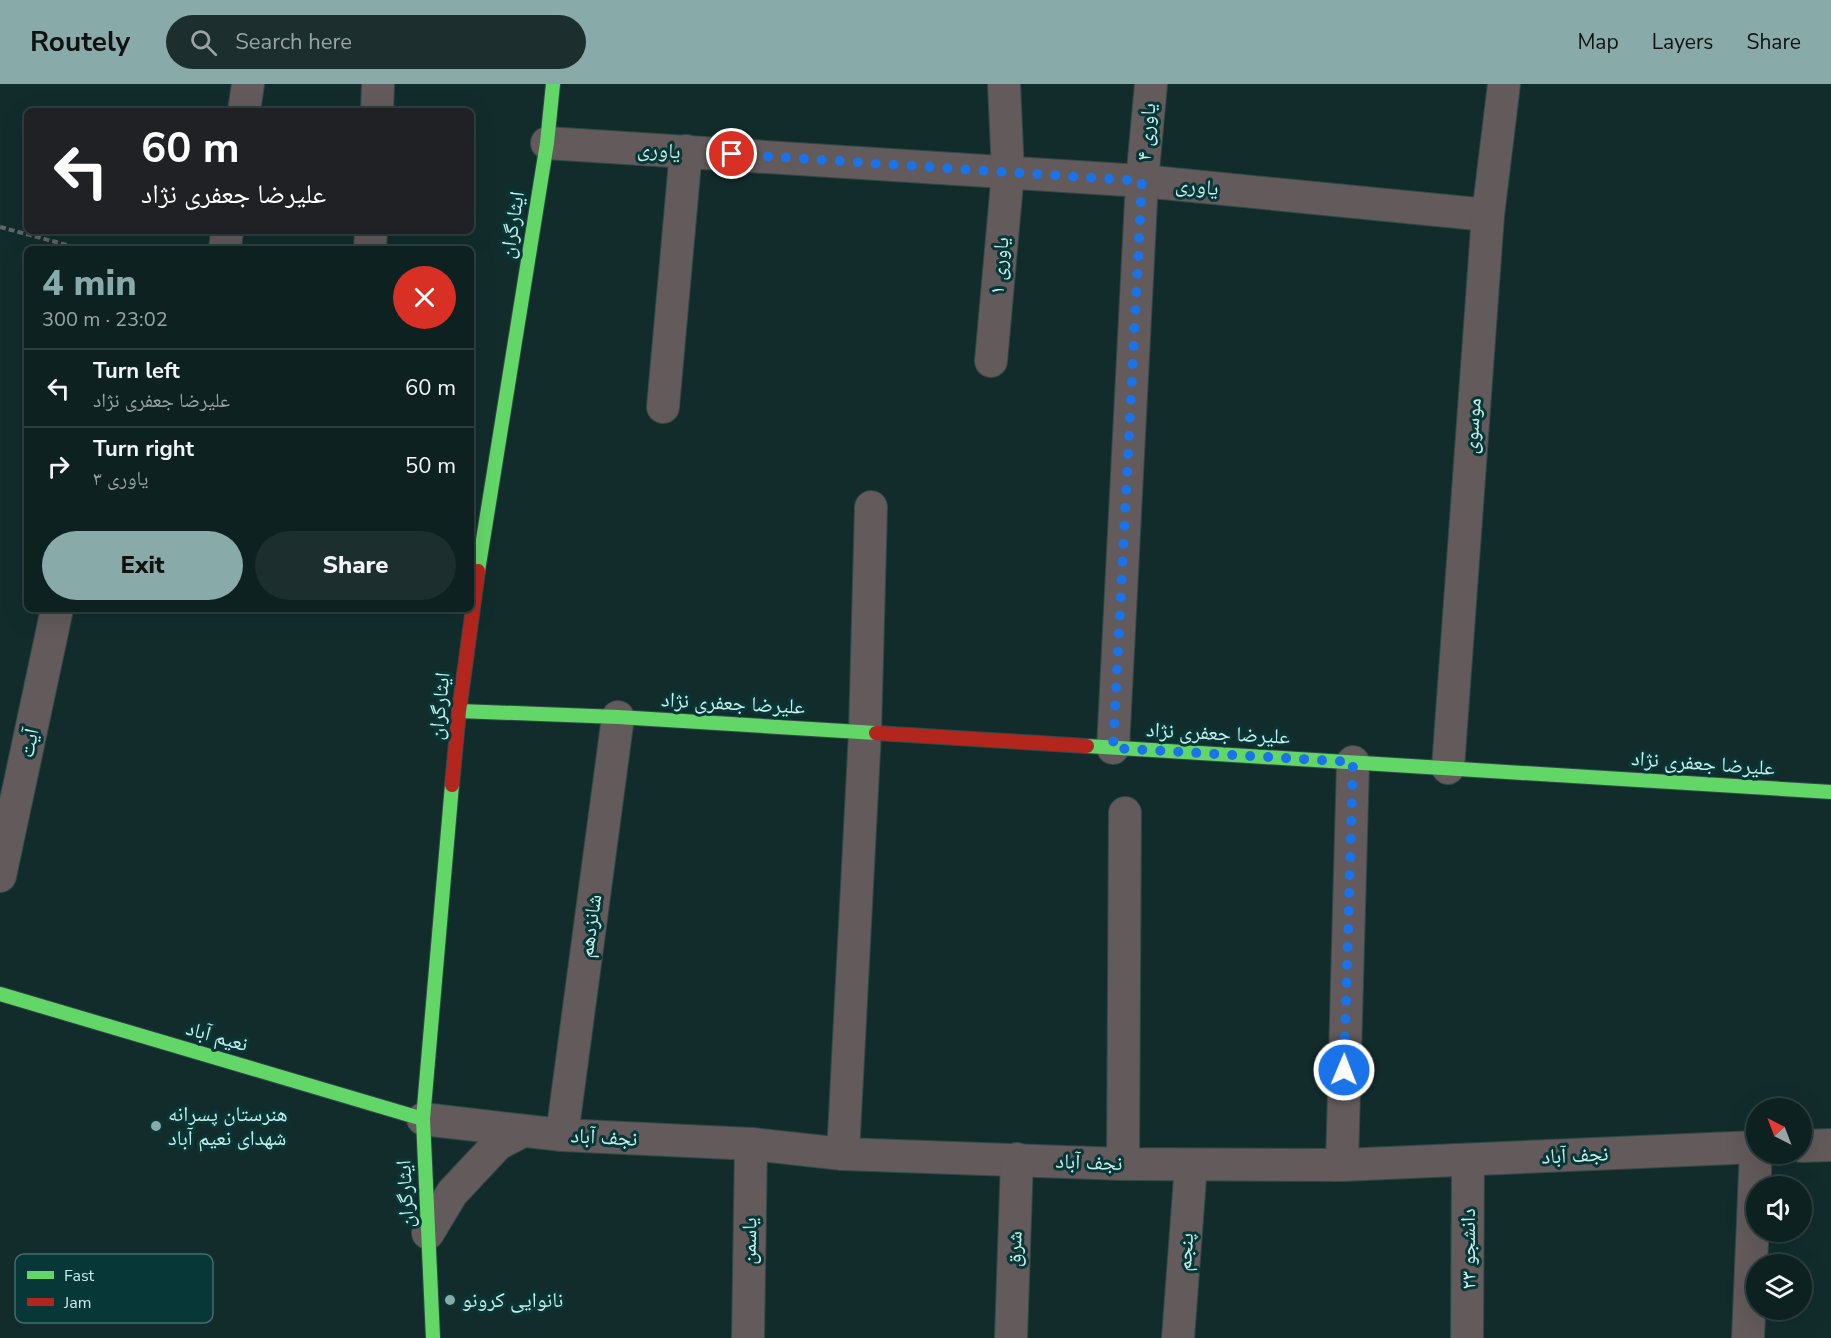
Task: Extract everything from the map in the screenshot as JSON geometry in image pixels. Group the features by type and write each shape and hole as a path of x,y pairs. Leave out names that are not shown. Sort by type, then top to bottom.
{"street":[{"path":"244,108 248,84"},
{"path":"377,108 378,84"},
{"name":"ایثارگران","path":"474,570 547,142 553,84"},
{"name":"یاوری ۱","path":"991,361 1008,172 1004,84"},
{"name":"یاوری ۴","path":"1113,748 1142,181 1151,84"},
{"name":"موسوی","path":"1448,768 1488,215 1504,84"},
{"name":"یاوری","path":"547,142 1142,181 1488,215"},
{"path":"663,407 686,151"},
{"path":"843,1154 865,732 871,507"},
{"name":"آیت","path":"0,876 56,612"},
{"name":"ایثارگران","path":"433,1338 423,1119 470,612"},
{"name":"علیرضا جعفری نژاد","path":"459,711 618,717 1831,792"},
{"name":"شانزدهم","path":"562,1135 618,717"},
{"path":"1342,1165 1353,762"},
{"path":"1124,1164 1125,813"},
{"name":"نعیم آباد","path":"0,994 423,1119"},
{"name":"نجف آباد","path":"423,1119 562,1135 751,1144 843,1154 1124,1164 1342,1165 1746,1148"},
{"path":"428,1233 452,1193 498,1144 523,1131"},
{"name":"یاسمن","path":"748,1338 751,1144"},
{"path":"1812,1146 1831,1145"},
{"name":"شرق","path":"1011,1338 1017,1159"},
{"name":"دانشجو ۲۳","path":"1467,1338 1468,1160"},
{"path":"1748,1338 1755,1164"},
{"name":"پنجم","path":"1178,1338 1191,1165"}],"path":[{"path":"0,227 24,233"},
{"path":"26,234 71,246"}],"traffic: fast":[{"path":"478,571 547,143 553,84"},
{"path":"459,711 618,717 876,733"},
{"path":"1087,746 1831,792"},
{"path":"433,1338 423,1119 452,785"},
{"path":"0,994 423,1119"}],"traffic: jam":[{"path":"474,600 478,571"},
{"path":"452,785 472,612"},
{"path":"876,733 1087,746"}],"place":[{"name":"هنرستان پسرانه شهدای نعیم آباد","path":"156,1126"},
{"name":"نانوایی کرونو","path":"450,1300"}],"route":[{"path":"732,154 1142,181 1113,748 1353,762 1344,1070"}]}
